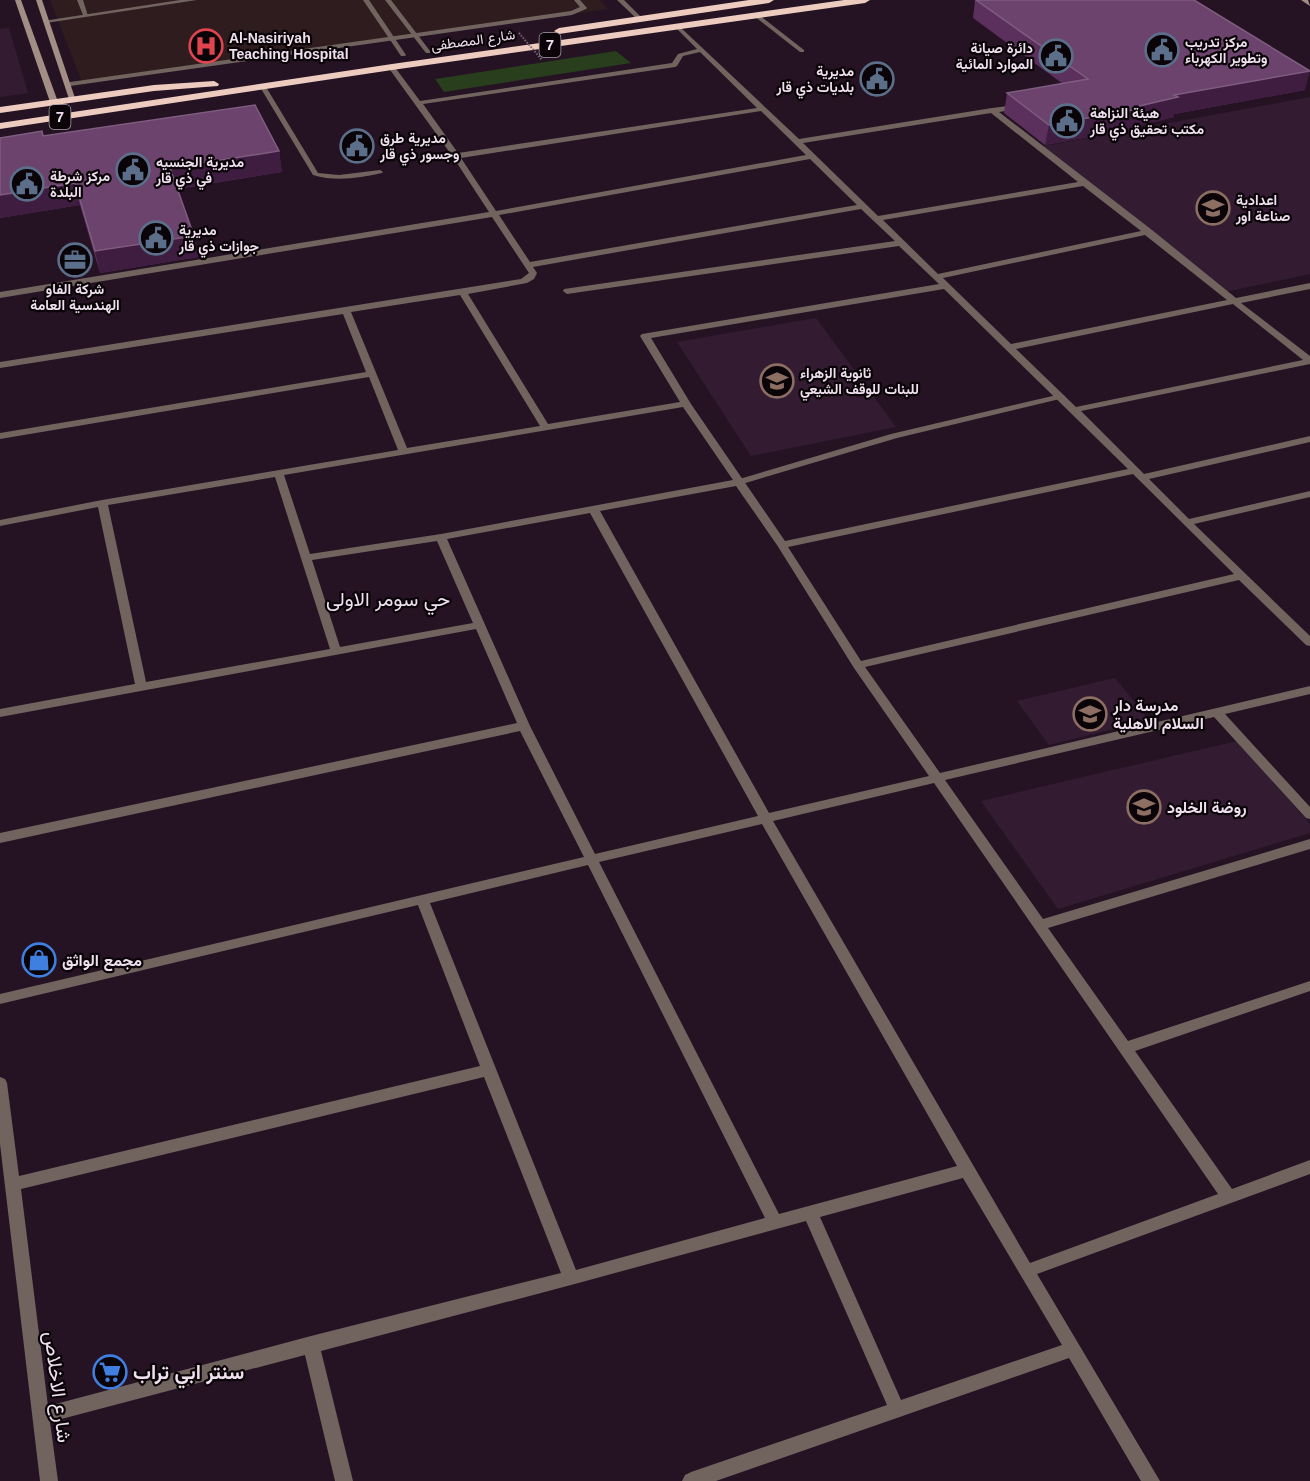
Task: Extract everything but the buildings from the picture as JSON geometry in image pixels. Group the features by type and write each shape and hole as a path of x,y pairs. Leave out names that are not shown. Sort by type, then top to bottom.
{"highway":[{"name":"7","path":"545,33 769,0"},
{"name":"شارع المصطفى","path":"233,87 263,87 865,0"},
{"name":"شارع المصطفى","path":"120,105 520,35"},
{"path":"0,110 154,88 233,87"},
{"path":"0,134 140,113 233,87"},
{"name":"7","path":"0,119 120,105"},
{"name":"7","path":"0,126 120,105"}],"street":[{"path":"18,0 54,102"},
{"path":"39,0 74,99"},
{"path":"46,21 194,0"},
{"path":"366,0 403,56"},
{"path":"388,0 428,52"},
{"path":"620,0 639,18"},
{"path":"1304,0 1310,3"},
{"path":"678,27 1061,396 1310,642"},
{"path":"418,103 675,64 680,55 702,50"},
{"path":"0,365 528,280 533,273 528,265 456,156 392,67"},
{"path":"797,142 1026,105"},
{"path":"456,156 763,109"},
{"path":"992,110 1310,361"},
{"path":"0,295 494,214 811,156"},
{"path":"877,219 1085,183"},
{"path":"528,265 863,206"},
{"path":"936,277 1149,232"},
{"path":"567,291 901,243"},
{"path":"945,286 645,336 686,404 782,545 858,665 1229,1197"},
{"path":"1010,347 1310,286"},
{"path":"463,292 545,427"},
{"path":"346,310 403,452"},
{"path":"1074,410 1310,361"},
{"path":"0,436 372,374"},
{"path":"0,523 102,502 686,404"},
{"path":"782,545 1310,439"},
{"path":"278,472 336,651"},
{"path":"306,558 441,537 739,482"},
{"path":"1187,523 1310,494"},
{"path":"102,502 141,687"},
{"path":"594,510 766,819 967,1170 1152,1481"},
{"path":"441,537 524,726 774,1222"},
{"path":"858,665 1241,576"},
{"path":"0,713 479,625"},
{"path":"0,999 1310,690"},
{"path":"1216,712 1310,815"},
{"path":"0,838 524,726"},
{"path":"1041,926 1310,844"},
{"path":"422,900 571,1278"},
{"path":"1126,1048 1310,986"},
{"path":"12,1184 488,1070"},
{"name":"شارع الاخلاص","path":"0,1083 49,1481"},
{"path":"1027,1271 1310,1167"},
{"path":"40,1416 571,1278 967,1170"},
{"path":"810,1212 897,1410"},
{"path":"311,1344 344,1481"},
{"path":"691,1481 1074,1349"}],"lane":[{"path":"80,0 86,15"},
{"path":"70,84 416,37 572,13 584,8 577,0"},
{"path":"756,15 802,51"},
{"path":"263,87 315,174 323,177 336,177 380,172"},
{"path":"739,482 894,436 1061,396"}],"path":[{"path":"520,35 542,60"}],"shaded area":[{"name":"Al-Nasiriyah Teaching Hospital","path":"50,0 600,0 608,9 82,82"},
{"path":"9,28 28,93 0,97 0,29"},
{"name":"اعدادية صناعة اور","path":"1310,97 1310,274 1225,292 1039,147"},
{"path":"816,318 896,427 751,456 677,342"},
{"path":"1115,678 1149,720 1049,745 1017,701"},
{"path":"1237,741 1310,824 1310,833 1058,909 981,801"}],"green space":[{"path":"616,51 631,63 444,92 435,79"}],"place":[{"name":"Al-Nasiriyah Teaching Hospital","path":"206,46"},
{"name":"مركز تدريب وتطوير الكهرباء","path":"1162,50"},
{"name":"دائرة صيانة الموارد المائية","path":"1056,56"},
{"name":"مديرية بلديات ذي قار","path":"877,79"},
{"name":"هيئة النزاهة مكتب تحقيق ذي قار","path":"1067,121"},
{"name":"مديرية طرق وجسور ذي قار","path":"357,146"},
{"name":"مديرية الجنسيه في ذي قار","path":"133,170"},
{"name":"مركز شرطة البلدة","path":"27,184"},
{"name":"اعدادية صناعة اور","path":"1213,208"},
{"name":"مديرية جوازات ذي قار","path":"156,238"},
{"name":"شركة الفاو الهندسية العامة","path":"75,260"},
{"name":"ثانوية الزهراء للبنات للوقف الشيعي","path":"777,381"},
{"name":"مدرسة دار السلام الاهلية","path":"1090,714"},
{"name":"روضة الخلود","path":"1144,807"},
{"name":"مجمع الواثق","path":"39,960"},
{"name":"سنتر ابي تراب","path":"110,1372"}],"district":[{"name":"حي سومر الاولى","path":"388,599"}]}
